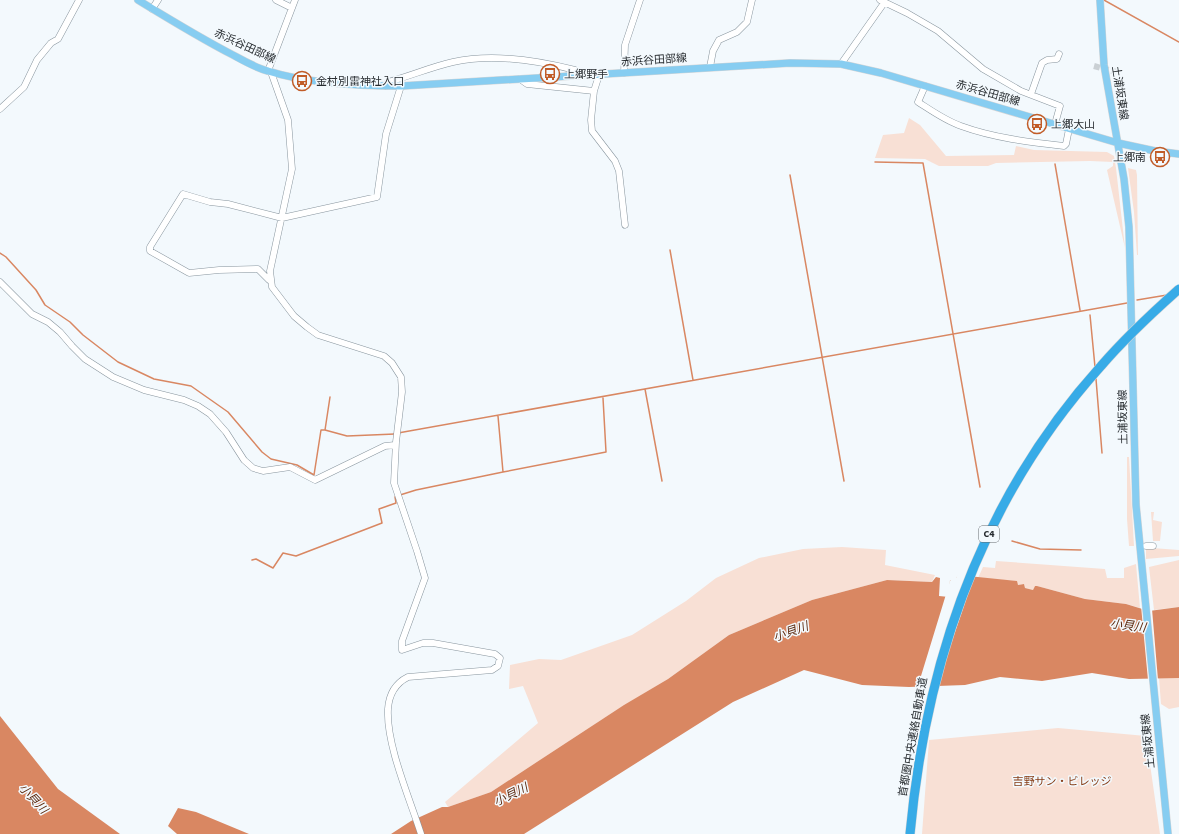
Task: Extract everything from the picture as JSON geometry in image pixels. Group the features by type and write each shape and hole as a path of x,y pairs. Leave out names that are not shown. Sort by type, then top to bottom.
{"highway":[{"name":"首都圏中央連絡自動車道","path":"910,834 919,756 935,678 960,599 991,529 1030,459 1074,398 1100,366 1127,338 1179,289"}],"main road":[{"name":"赤浜谷田部線","path":"138,0 221,49 269,72 324,82 401,86 790,62 841,64 881,73 1118,143 1155,151 1179,154"},
{"name":"土浦坂東線","path":"1100,0 1104,65 1118,143 1129,227 1135,483 1168,834"}],"street":[{"path":"0,110 24,87 37,60 51,44 58,39 79,0"},
{"path":"152,9 158,0"},
{"path":"276,0 292,8"},
{"path":"269,280 292,169 288,120 269,72 295,0"},
{"path":"624,73 625,45 640,0"},
{"path":"710,68 713,51 719,40 737,32 747,22 752,0"},
{"path":"841,64 882,1 907,13 938,31 983,69 1031,94 1060,106 1055,124"},
{"path":"1031,94 1042,63 1047,60 1057,59 1059,54"},
{"path":"386,86 388,82 453,62 500,58 555,65 575,70 577,76"},
{"path":"598,74 594,91 591,120 592,131 615,161 620,171 626,225"},
{"path":"520,79 527,84 594,91"},
{"path":"401,86 386,134 377,197 282,218 228,204 210,202 183,194 150,247 150,251 189,273 219,270 258,269 269,280 272,287 294,316 318,335 384,356 392,363 401,377 402,392 395,445 394,483 398,498 418,551 425,578 402,641 402,650 423,643 433,643 495,654 498,656 500,662 498,666 492,670 408,677 399,682 394,688 388,708 389,733 422,834"},
{"path":"926,86 918,102 960,126 999,137 1064,146 1066,144 1069,129"},
{"path":"0,282 32,314 48,322 60,332 86,359 113,378 144,390 184,400 198,406 210,414 226,432 244,460 253,468 263,471 290,467 315,480 385,446 395,445"},
{"path":"1146,546 1153,546"}],"green space":[{"path":"909,118 920,125 946,156 1014,155 1016,146 1034,150 1107,152 1114,156 1125,248 1107,170 1113,166 1113,162 996,163 988,166 939,166 925,159 875,158 883,135 904,133"},
{"path":"1128,168 1136,170 1137,175 1138,255 1137,255 1134,212"},
{"path":"1127,457 1129,457 1134,546 1129,546 1127,519"},
{"path":"1151,512 1154,512 1153,520 1162,522 1160,541 1153,541"},
{"path":"842,547 886,550 885,565 935,575 932,582 887,580 812,600 729,635 668,679 615,711 491,792 448,807 445,802 538,723 523,686 509,689 510,665 539,659 561,660 632,635 686,601 716,578 759,558 803,549"},
{"path":"1146,549 1179,550 1179,556 1146,559"},
{"path":"1179,560 1179,607 1154,610 1149,567"},
{"path":"996,561 1105,569 1107,578 1124,578 1124,568 1136,564 1140,608 1126,604 1085,599 1037,586 1035,586 1033,590 1025,588 1024,584 1018,585 1015,581 978,578 983,567 995,568"},
{"path":"1159,678 1179,678 1179,707 1169,709 1161,704"},
{"name":"吉野サン・ビレッジ","path":"1058,728 1146,736 1160,834 922,834 929,740"}],"water":[{"name":"小貝川","path":"958,575 1017,581 1018,585 1024,584 1025,588 1033,590 1035,586 1037,586 1085,599 1126,604 1149,611 1179,607 1179,678 1129,679 1092,673 1042,681 1000,677 965,685 909,687 862,685 804,670 733,702 524,834 391,834 411,821 442,807 448,807 491,792 624,705 668,679 729,635 812,600 887,580 932,582 936,577 940,578 939,596 949,597 950,580 955,580"},
{"name":"小貝川","path":"0,716 58,789 120,834 0,834"},
{"path":"178,808 196,812 249,834 177,834 168,826"}],"pier":[{"path":"958,573 974,576 936,688 917,689 951,578 956,578"},
{"path":"1141,606 1152,609 1158,680 1148,680"}],"waterway":[{"path":"1104,0 1179,42"},
{"path":"875,162 923,163 980,487"},
{"path":"1055,164 1080,310"},
{"path":"790,175 844,481"},
{"path":"670,250 693,380"},
{"path":"0,253 6,257 36,290 45,305 70,322 83,335 118,362 154,379 191,386 228,412 262,452 271,459 297,465 314,475 321,430 324,430"},
{"path":"1137,300 1167,295"},
{"path":"398,433 1127,303"},
{"path":"1090,315 1095,367"},
{"path":"1096,379 1102,453"},
{"path":"645,389 662,481"},
{"path":"330,397 325,430 347,436 395,434"},
{"path":"503,472 606,452 603,398"},
{"path":"400,495 416,490 503,472 498,416"},
{"path":"252,560 256,559 273,568 283,553 296,556 382,523 379,509 396,503 395,497 397,496"},
{"path":"1012,541 1040,549 1081,550"}],"tunnel":[{"path":"1094,66 1116,72"}],"place":[{"name":"上郷野手","path":"550,74"},
{"name":"金村別雷神社入口","path":"302,81"},
{"name":"上郷大山","path":"1037,124"},
{"name":"上郷南","path":"1160,157"}]}
